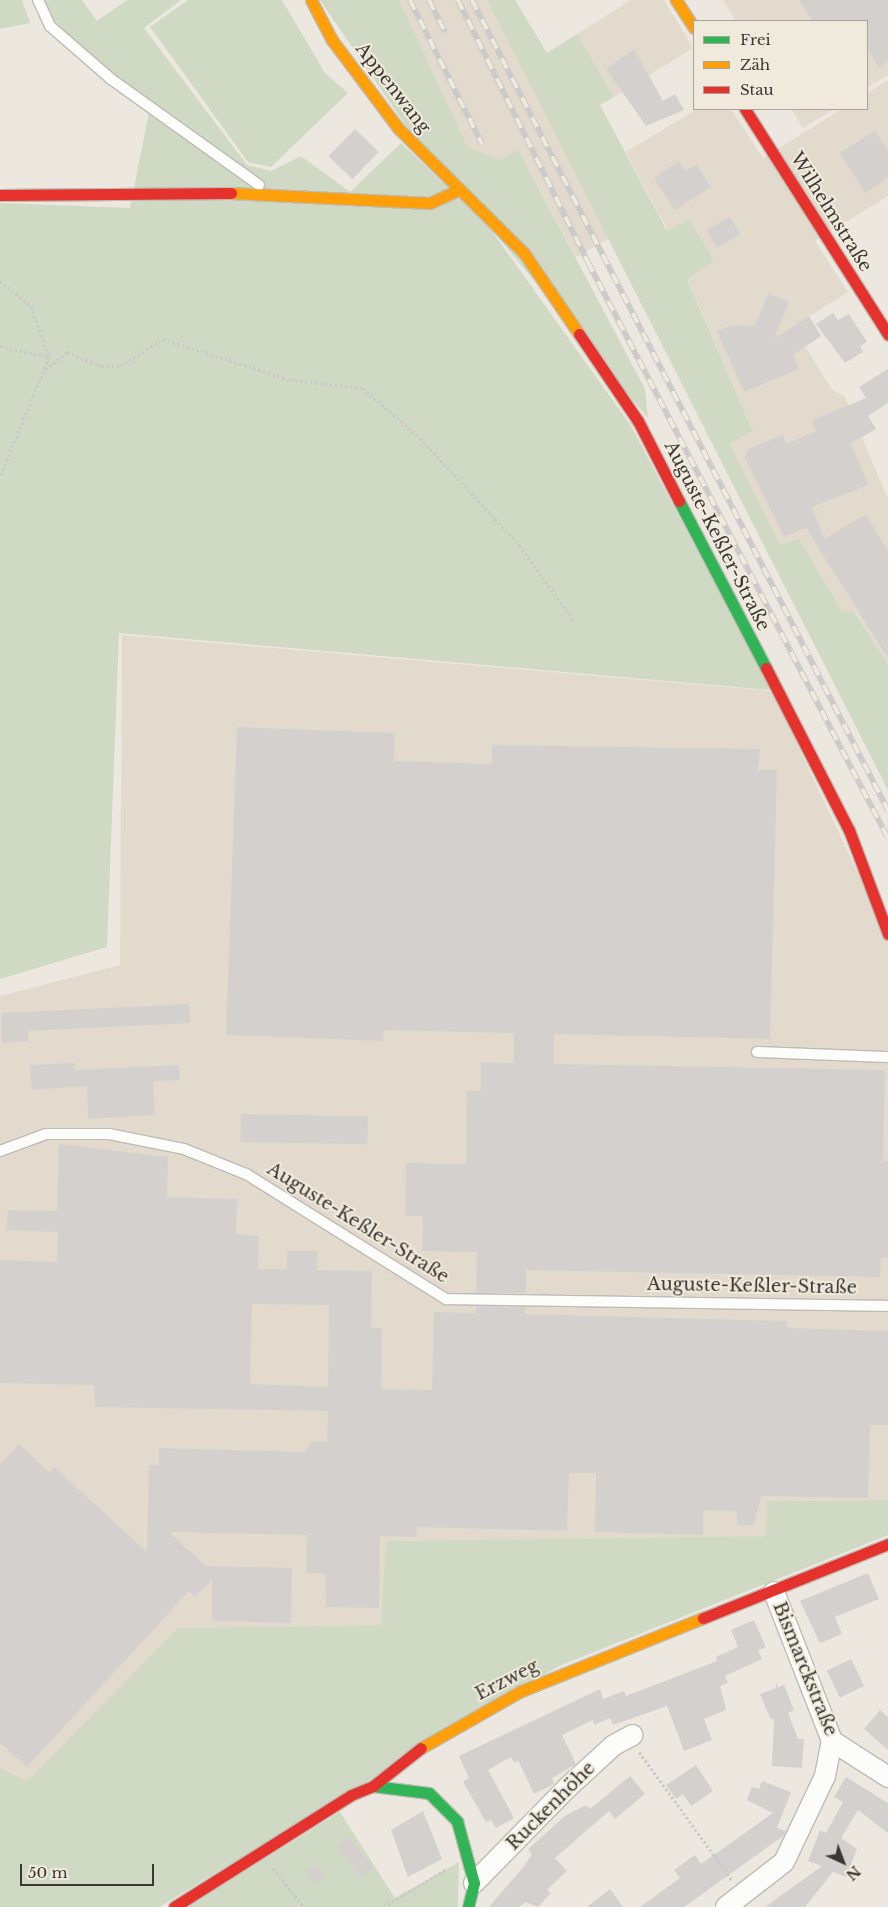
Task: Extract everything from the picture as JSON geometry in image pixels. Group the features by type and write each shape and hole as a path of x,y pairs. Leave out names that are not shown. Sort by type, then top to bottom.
{"street":[{"name":"Appenwang","path":"311,0 332,40 398,128 458,190"},
{"path":"676,0 693,26"},
{"name":"Wilhelmstraße","path":"746,110 888,334"},
{"path":"0,195 142,197 266,191 311,200 430,203 458,190"},
{"name":"Auguste-Keßler-Straße","path":"458,190 524,253 638,421 849,830 888,934"},
{"name":"Erzweg","path":"174,1907 259,1851 373,1786 408,1756 521,1691 774,1592 888,1544"},
{"name":"Bismarckstraße","path":"774,1592 832,1741 888,1777"},
{"name":"Ruckenhöhe","path":"474,1883 568,1787 614,1745 633,1735"},
{"path":"726,1907 784,1862 826,1776 832,1741"},
{"path":"373,1786 429,1793 457,1821 470,1858 474,1883 468,1907"}],"lane":[{"path":"38,0 50,26 111,79 266,191"},
{"path":"757,1052 888,1056"},
{"name":"Auguste-Keßler-Straße","path":"0,1151 46,1134 110,1134 184,1149 246,1174 446,1299 888,1306"}],"path":[{"path":"0,281 31,306 49,357 0,477"},
{"path":"42,373 67,352 102,366 121,366 163,339 290,380 363,388 420,438 520,545 575,622"},
{"path":"0,346 49,357"},
{"path":"633,1735 661,1786 743,1895"},
{"path":"259,1851 304,1907"},
{"path":"383,1907 470,1858"}],"shaded area":[{"path":"399,0 487,0 610,238 576,257 518,149 501,160 467,146"},
{"path":"631,0 664,0 693,48 614,97 577,34"},
{"path":"723,0 888,0 888,75 868,87 868,20 735,20"},
{"path":"888,80 888,196 815,241 848,292 793,327 832,389 845,397 888,499 888,664 855,611 842,612 799,538 780,544 730,444 753,430 687,278 713,261 668,231 626,152 695,110 732,110 763,158 840,110 868,110 868,92"},
{"path":"792,110 832,110 803,128"},
{"path":"122,635 772,691 888,937 888,1500 768,1501 767,1536 387,1541 381,1625 178,1628 27,1781 0,1768 0,996 120,965"}],"green space":[{"path":"0,0 22,0 30,23 0,29"},
{"path":"38,0 82,0 97,21 127,0 181,0 144,28 247,165 271,171 301,156 350,192 401,143 486,223 631,426 771,690 119,633 107,947 0,979 0,203 130,208 150,107 50,26"},
{"path":"188,0 282,0 325,73 348,93 271,167 248,162 150,27"},
{"path":"320,0 399,0 467,146 501,160 518,149 645,389 648,418 406,126"},
{"path":"487,0 515,0 547,53 577,34 614,97 600,105 667,231 689,219 714,261 687,279 753,431 730,444 780,544 799,538 842,612 854,611 888,664 888,790"},
{"path":"888,1500 888,1535 559,1666 159,1907 0,1907 0,1768 27,1781 178,1628 381,1625 386,1541 766,1536 767,1501"},
{"path":"340,1812 395,1898 459,1862 458,1907 188,1907"}],"building":[{"path":"799,0 888,0 888,61 879,67 868,50 868,20 812,20"},
{"path":"634,49 663,101 675,94 684,110 646,126 606,69"},
{"path":"355,129 379,152 352,179 329,156"},
{"path":"875,131 888,151 888,178 865,193 840,153"},
{"path":"679,161 685,171 696,164 711,187 675,210 654,178"},
{"path":"730,217 740,234 717,248 707,230"},
{"path":"768,294 789,302 774,339 809,316 821,336 793,355 799,369 744,392 717,331 732,325 755,326"},
{"path":"833,313 838,320 849,314 867,342 860,346 863,352 845,363 816,324"},
{"path":"888,369 888,403 868,416 876,429 851,443 868,485 812,507 824,539 866,514 888,551 888,658 806,528 784,537 745,458 748,449 783,435 786,444 816,431 812,420 866,398 859,387"},
{"path":"237,727 395,733 394,761 492,764 492,745 760,749 758,770 777,770 770,1039 554,1034 554,1064 885,1070 883,1161 888,1161 888,1258 881,1258 880,1277 526,1270 526,1293 476,1293 477,1252 422,1251 423,1216 405,1216 406,1163 466,1164 467,1091 481,1091 481,1062 514,1063 514,1033 384,1030 383,1041 226,1035"},
{"path":"189,1004 190,1023 28,1031 29,1041 2,1043 1,1013"},
{"path":"75,1063 75,1070 179,1065 180,1080 153,1081 155,1115 88,1119 87,1086 32,1090 30,1065"},
{"path":"241,1114 368,1116 367,1144 241,1142"},
{"path":"59,1144 168,1157 167,1197 237,1199 236,1234 259,1236 258,1269 287,1269 287,1251 317,1251 317,1270 372,1271 371,1328 382,1328 381,1389 432,1390 434,1312 476,1313 476,1306 526,1307 525,1314 787,1321 787,1328 888,1331 888,1425 870,1425 868,1498 761,1496 754,1525 737,1525 737,1511 703,1510 703,1535 595,1532 596,1473 569,1473 567,1531 417,1527 416,1537 380,1536 379,1608 326,1607 325,1573 306,1573 307,1535 169,1532 206,1566 292,1568 291,1623 212,1621 212,1579 195,1597 189,1591 27,1767 0,1743 0,1465 19,1444 49,1472 54,1467 147,1552 149,1465 159,1465 159,1448 304,1452 312,1441 327,1442 328,1411 95,1407 94,1385 0,1383 0,1260 57,1262 58,1232 6,1230 8,1210 57,1211","holes":["252,1304 329,1305 328,1387 250,1384"]},
{"path":"868,1573 879,1599 835,1617 842,1634 820,1643 800,1601"},
{"path":"754,1620 766,1647 758,1650 762,1659 725,1676 728,1683 720,1686 726,1710 704,1719 712,1740 684,1751 667,1706 613,1725 610,1718 594,1725 593,1720 562,1735 576,1764 552,1778 554,1784 534,1794 518,1760 515,1763 511,1757 488,1770 514,1818 496,1828 491,1820 486,1822 463,1782 469,1778 459,1756 600,1689 603,1699 624,1691 626,1696 717,1661 716,1657 738,1647 731,1630"},
{"path":"851,1659 864,1686 840,1698 827,1671"},
{"path":"776,1682 778,1687 784,1685 794,1710 788,1713 798,1739 804,1739 802,1768 772,1766 774,1718 771,1720 760,1694 776,1688"},
{"path":"880,1710 888,1717 888,1750 864,1729"},
{"path":"696,1765 713,1791 691,1806 683,1794 676,1799 666,1785"},
{"path":"630,1776 645,1794 615,1819 609,1811 555,1858 567,1871 547,1890 551,1893 538,1907 525,1902 519,1907 489,1907 525,1865 532,1854 528,1849 565,1816 586,1805 590,1809"},
{"path":"846,1777 888,1803 888,1833 858,1810 841,1838 857,1849 846,1877 833,1872 805,1907 765,1907 822,1866 808,1861 820,1830 826,1833 843,1802 834,1797"},
{"path":"762,1781 791,1792 777,1828 786,1831 783,1836 684,1907 640,1907 680,1878 674,1870 695,1855 701,1864 773,1813 747,1800 752,1787 759,1789"},
{"path":"423,1811 442,1859 408,1877 391,1830"},
{"path":"349,1837 373,1868 361,1877 337,1846"},
{"path":"316,1864 325,1875 314,1884 305,1873"},
{"path":"610,1889 623,1907 587,1907"}],"railway":[{"path":"410,0 482,144"},
{"path":"429,0 445,32"},
{"path":"458,0 588,262 888,838"},
{"path":"472,0 888,810"}],"traffic: fast":[{"path":"679,501 766,668"},
{"path":"373,1786 429,1793 457,1821 474,1883 468,1907"}],"traffic: slow":[{"path":"311,0 332,40 398,128 524,253 579,334"},
{"path":"676,0 693,26"},
{"path":"231,193 430,203 458,190"},
{"path":"421,1748 521,1691 703,1618"}],"traffic: jam":[{"path":"746,110 888,334"},
{"path":"0,195 231,193"},
{"path":"579,334 638,421 679,501"},
{"path":"766,668 849,830 888,934"},
{"path":"703,1618 888,1544"},
{"path":"174,1907 351,1795 373,1786 421,1748"}]}
